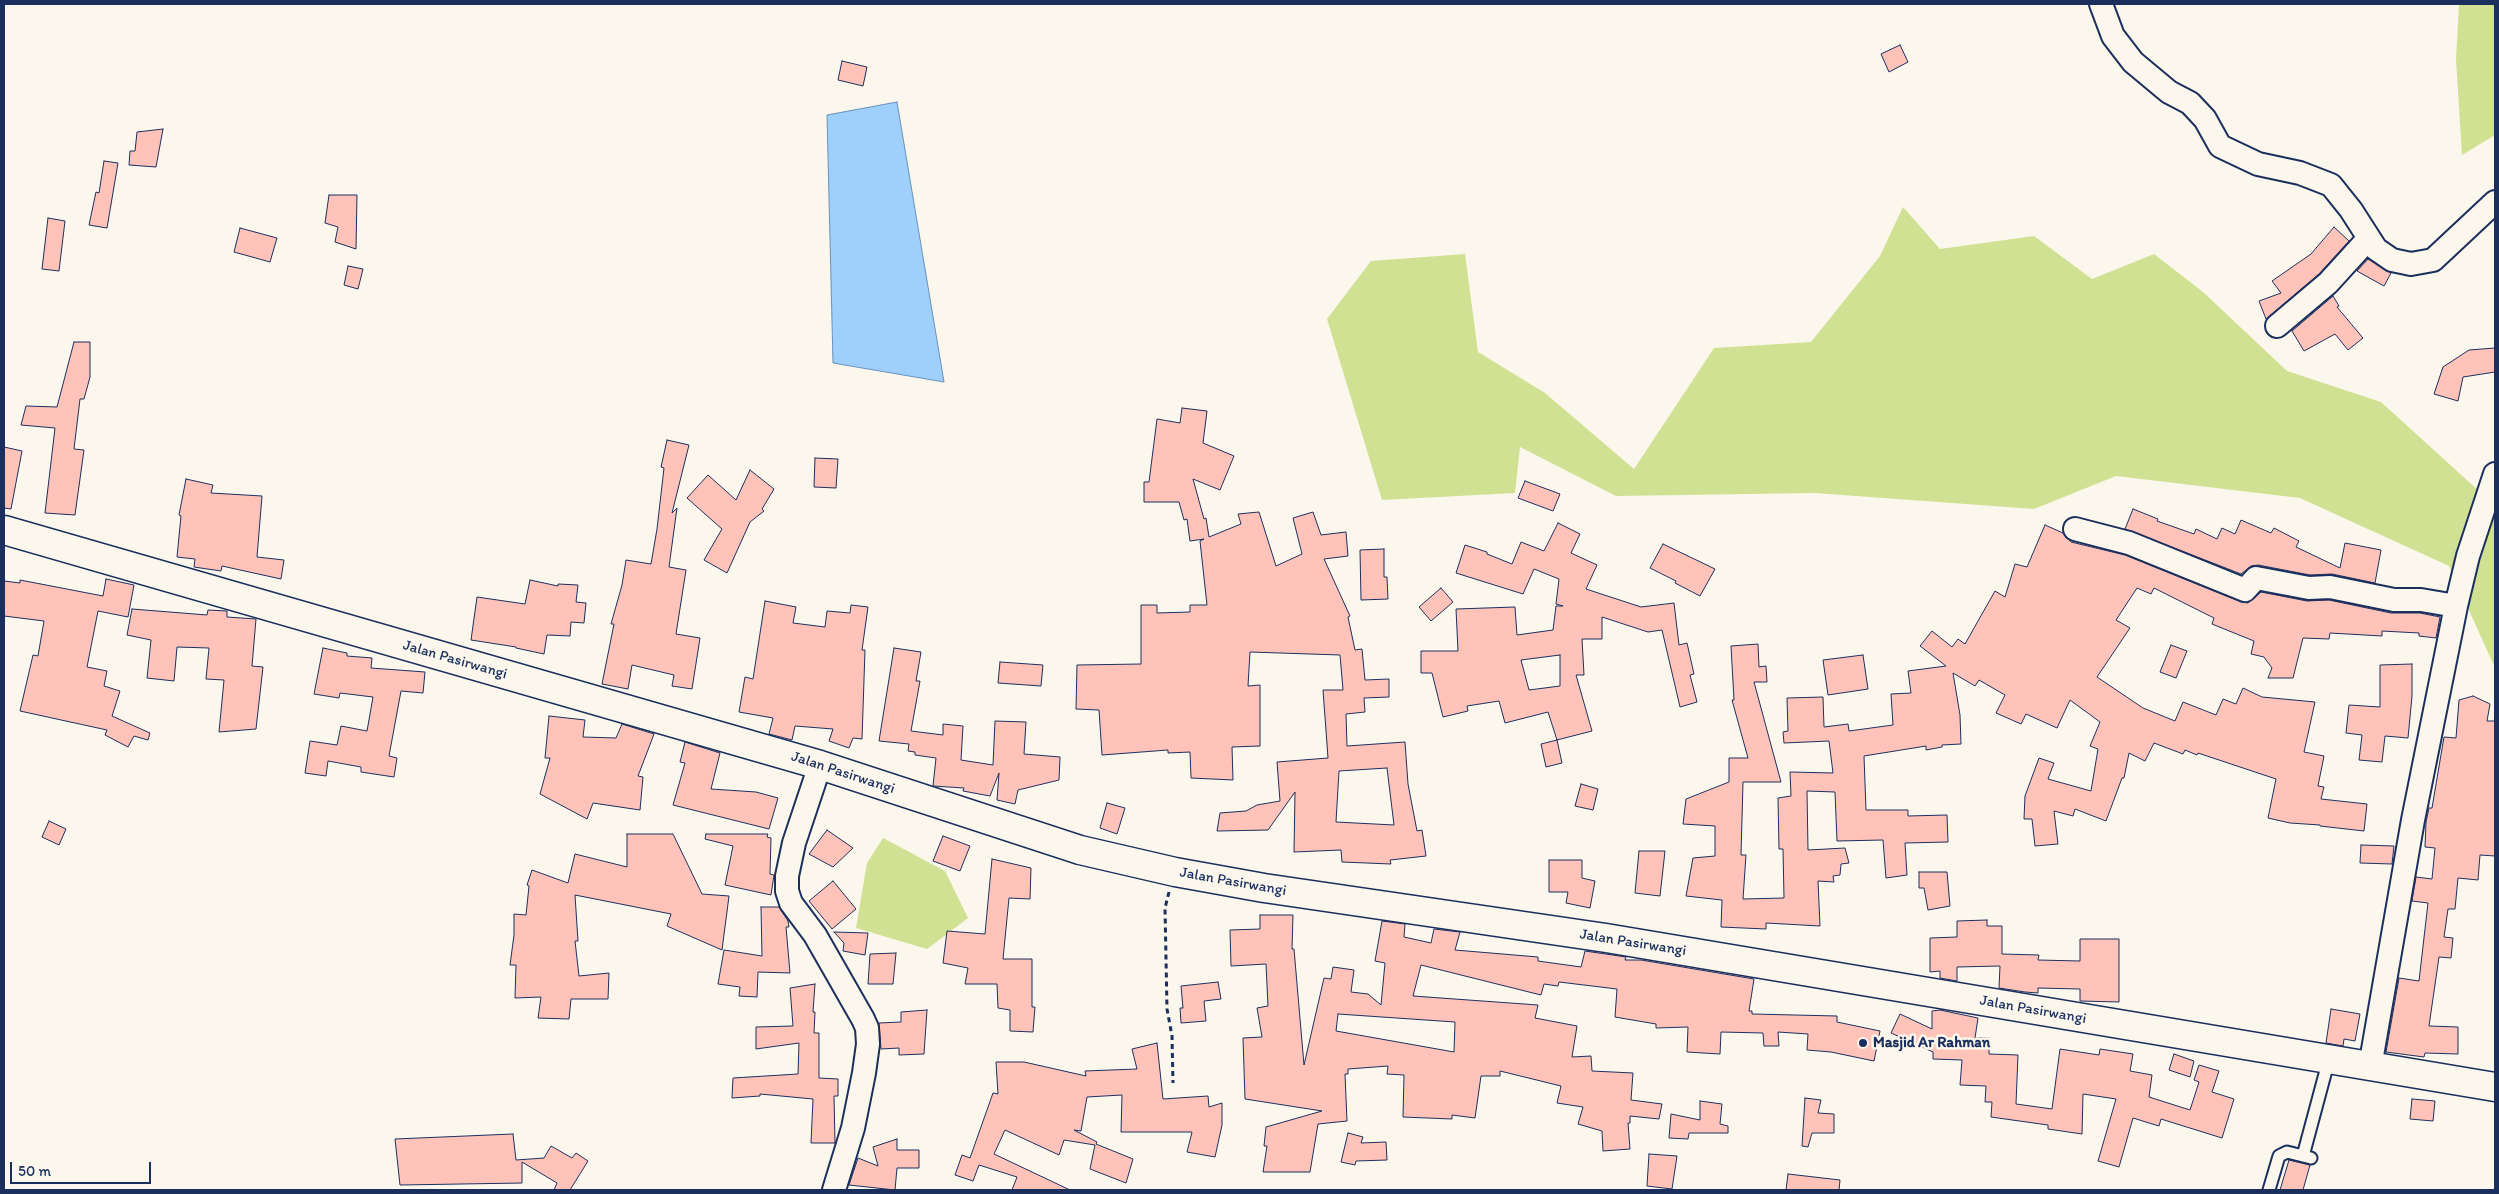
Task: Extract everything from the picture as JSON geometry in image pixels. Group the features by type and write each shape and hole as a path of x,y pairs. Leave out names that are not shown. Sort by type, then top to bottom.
{"street":[{"path":"2101,4 2113,36 2133,62 2169,92 2190,103 2205,119 2220,146 2258,164 2300,173 2331,185 2376,249 2392,260 2411,264 2434,260 2495,202"},
{"path":"2277,326 2328,283 2370,238"},
{"path":"2370,1067 2411,829 2456,606 2468,556 2495,474"},
{"path":"2075,529 2128,543 2245,590 2256,578 2309,588 2330,587 2394,600 2421,600 2456,606"},
{"name":"Jalan Pasirwangi","path":"4,530 820,765 1080,850 1175,872 1264,888 1606,938 2495,1087"},
{"path":"820,765 794,843 787,876 787,891 791,903 815,935 867,1028 864,1073 854,1119 834,1190"}],"lane":[{"path":"2270,1190 2279,1156 2287,1152 2307,1157 2329,1060"}],"path":[{"path":"1173,1083 1172,1036 1168,1010 1165,908 1175,872"}],"green space":[{"path":"2459,4 2495,4 2495,135 2462,155 2456,59"},
{"path":"1903,207 1940,249 2034,236 2092,279 2154,254 2203,292 2287,371 2381,402 2480,492 2495,495 2495,668 2449,566 2300,498 2116,476 2034,509 1815,493 1616,496 1520,447 1515,493 1382,500 1327,319 1371,261 1465,254 1478,352 1545,393 1634,469 1714,348 1811,342 1880,256"},
{"path":"883,838 945,871 968,918 927,949 856,928 867,863"}],"water":[{"path":"897,102 944,382 833,363 827,115"}],"building":[{"path":"1900,45 1908,62 1889,72 1881,54"},
{"path":"842,61 867,67 863,86 838,80"},
{"path":"163,129 156,167 129,165 130,151 135,151 137,132"},
{"path":"104,161 118,163 107,228 89,225 96,192 99,193"},
{"path":"329,195 357,195 356,249 335,242 338,227 325,223"},
{"path":"48,218 65,221 59,271 42,269"},
{"path":"2334,227 2349,241 2319,274 2266,319 2259,301 2281,293 2272,281 2311,254"},
{"path":"240,228 277,238 270,262 234,252"},
{"path":"2368,259 2391,273 2384,286 2357,271"},
{"path":"348,266 363,269 358,289 344,285"},
{"path":"2333,296 2339,306 2337,307 2363,338 2348,350 2335,334 2304,351 2292,331"},
{"path":"74,342 90,342 90,377 84,399 80,399 74,449 84,450 75,515 45,513 55,428 21,425 26,406 57,407"},
{"path":"2495,348 2495,372 2463,377 2458,401 2434,394 2443,367 2469,350"},
{"path":"1182,408 1207,411 1203,443 1234,456 1220,490 1193,479 1204,519 1206,518 1209,537 1241,524 1238,514 1259,512 1276,566 1302,554 1293,518 1313,512 1321,535 1346,532 1348,556 1324,559 1350,616 1348,617 1355,650 1362,649 1365,680 1389,679 1389,697 1364,698 1365,712 1346,714 1347,746 1405,742 1408,784 1417,831 1422,830 1426,856 1390,860 1391,864 1342,862 1341,850 1294,852 1295,792 1268,830 1217,831 1220,813 1246,811 1257,805 1280,801 1277,762 1328,758 1323,690 1343,690 1340,655 1250,652 1248,686 1260,685 1260,746 1232,747 1233,780 1191,778 1190,752 1168,753 1168,750 1102,755 1099,710 1076,709 1077,665 1141,664 1141,605 1157,605 1157,613 1190,612 1190,605 1207,605 1200,541 1204,539 1190,541 1187,519 1184,520 1179,502 1144,502 1144,482 1149,482 1157,419 1180,423","holes":["1387,768 1394,825 1336,822 1339,771"]},
{"path":"667,440 689,445 672,513 677,508 669,567 686,570 676,634 700,638 692,689 672,686 674,675 632,665 628,689 602,684 614,624 611,624 622,585 626,560 651,564 664,468 661,467"},
{"path":"4,447 22,451 11,509 4,508"},
{"path":"815,458 838,459 836,488 814,487"},
{"path":"750,470 774,489 762,509 764,511 750,522 727,573 704,560 722,529 687,498 708,475 736,500"},
{"path":"186,479 213,485 211,493 262,496 257,557 284,560 281,579 222,566 221,571 194,567 195,559 177,557 181,516 179,515"},
{"path":"1525,481 1560,494 1553,511 1518,498"},
{"path":"2133,509 2158,519 2157,521 2194,534 2196,529 2217,539 2222,528 2235,534 2241,520 2271,533 2274,528 2299,541 2296,547 2340,568 2345,543 2381,550 2375,583 2332,574 2310,575 2258,565 2251,566 2241,574 2125,529"},
{"path":"1558,523 1580,534 1571,553 1597,565 1586,589 1641,607 1674,603 1679,645 1687,643 1694,674 1690,675 1697,702 1680,707 1662,630 1648,632 1602,617 1602,639 1582,639 1584,675 1576,675 1592,731 1557,740 1548,712 1505,723 1499,701 1467,706 1468,711 1443,717 1432,673 1421,673 1421,651 1458,651 1456,609 1515,607 1517,635 1553,630 1556,606 1563,606 1556,604 1559,579 1534,569 1523,594 1456,573 1465,545 1487,552 1487,554 1512,564 1521,542 1544,551","holes":["1560,655 1560,686 1529,690 1521,660"]},
{"path":"2045,525 2063,533 2071,542 2125,555 2241,602 2248,603 2261,592 2307,601 2329,600 2391,613 2420,613 2440,617 2436,638 2419,636 2419,633 2382,631 2382,636 2330,633 2329,639 2303,638 2293,678 2268,678 2272,668 2264,657 2251,654 2254,641 2212,624 2214,618 2154,588 2151,594 2137,588 2116,620 2130,628 2097,677 2143,708 2175,721 2183,702 2216,715 2223,699 2236,704 2243,688 2262,697 2315,702 2304,752 2324,756 2318,786 2324,787 2321,799 2367,804 2364,831 2290,823 2268,818 2276,779 2198,753 2197,755 2185,750 2183,754 2154,743 2145,761 2129,753 2124,778 2122,778 2106,821 2075,809 2073,816 2054,811 2058,844 2035,846 2032,819 2024,819 2025,796 2039,758 2054,763 2048,779 2091,791 2098,749 2090,746 2100,722 2070,700 2057,728 2026,714 2021,724 1996,713 2005,695 1979,680 1975,686 1953,673 1960,715 1961,744 1942,745 1942,747 1926,750 1926,746 1864,756 1866,810 1908,810 1908,816 1947,815 1948,842 1905,843 1907,875 1886,878 1883,840 1837,841 1835,792 1807,791 1808,850 1845,848 1849,863 1841,864 1840,875 1833,876 1834,882 1818,881 1820,926 1766,923 1766,929 1721,927 1722,900 1686,896 1693,858 1715,856 1715,826 1683,824 1686,799 1729,782 1729,758 1748,758 1732,700 1734,700 1731,646 1758,644 1759,667 1766,666 1767,682 1754,682 1781,782 1743,782 1741,855 1746,855 1743,899 1784,898 1783,849 1779,849 1778,798 1791,796 1790,772 1833,773 1829,741 1784,743 1783,732 1788,731 1787,698 1823,697 1824,727 1848,724 1849,731 1893,725 1891,694 1911,693 1908,671 1946,666 1920,646 1932,631 1952,647 1958,639 1965,644 1995,591 2005,597 2015,564 2027,567"},
{"path":"1663,544 1715,569 1700,596 1650,568"},
{"path":"1384,549 1384,577 1387,577 1388,599 1361,600 1360,550"},
{"path":"106,579 134,585 128,617 98,611 87,667 107,671 104,686 120,691 112,716 150,733 148,740 134,736 128,747 105,735 107,730 20,711 33,655 38,656 44,621 4,616 4,581 20,583 20,580 103,596"},
{"path":"530,580 558,586 558,584 578,585 576,602 586,603 584,623 571,622 570,636 547,635 544,654 516,647 471,640 477,597 525,604"},
{"path":"1441,588 1453,602 1431,621 1419,607"},
{"path":"765,601 796,607 793,623 825,627 827,611 850,613 851,605 868,607 862,650 865,650 862,739 853,738 849,748 829,741 833,729 795,726 792,740 769,734 773,718 739,712 745,677 753,679"},
{"path":"132,609 207,615 208,610 227,611 227,617 256,619 252,666 263,667 256,729 219,732 224,680 206,679 209,648 177,647 174,681 147,678 151,640 127,635"},
{"path":"2171,645 2187,651 2176,678 2160,672"},
{"path":"323,648 347,653 347,656 372,658 371,668 425,672 423,693 401,691 389,756 397,758 394,777 361,772 361,767 328,761 326,776 305,773 310,741 337,745 341,726 367,731 373,697 340,693 339,698 314,694"},
{"path":"894,648 921,652 916,681 920,681 911,731 943,735 943,724 963,726 961,760 993,765 995,721 1026,722 1024,754 1060,757 1059,780 1018,790 1015,804 997,800 999,773 990,796 963,791 964,788 933,786 936,758 915,755 915,752 908,751 909,744 879,741"},
{"path":"1863,655 1868,689 1828,695 1823,660"},
{"path":"1000,662 1043,665 1041,686 998,683"},
{"path":"2412,664 2412,696 2408,738 2385,736 2382,762 2359,760 2362,735 2346,733 2349,705 2380,707 2380,665"},
{"path":"2473,696 2490,704 2487,721 2495,721 2495,856 2480,855 2478,880 2458,878 2455,909 2448,909 2444,937 2453,938 2451,958 2439,957 2429,1026 2458,1027 2458,1054 2425,1053 2424,1057 2386,1052 2399,978 2419,981 2428,903 2412,901 2416,877 2432,879 2435,848 2425,847 2426,822 2429,808 2432,808 2444,737 2456,738 2459,700"},
{"path":"549,716 585,720 583,737 616,738 622,724 654,734 638,776 643,777 640,810 593,803 587,819 540,794 550,758 545,758"},
{"path":"1557,740 1562,763 1546,767 1541,744"},
{"path":"685,742 720,753 711,789 756,792 778,798 769,829 673,805 685,763 680,762"},
{"path":"1581,784 1598,789 1593,810 1575,806"},
{"path":"1107,803 1125,808 1117,834 1100,828"},
{"path":"49,821 66,829 59,845 42,837"},
{"path":"827,830 853,848 833,867 809,854"},
{"path":"627,834 673,834 702,894 729,896 722,950 667,926 671,914 575,895 578,941 575,941 579,976 609,973 608,999 571,999 569,1019 538,1018 541,997 515,998 516,965 510,965 514,935 514,914 526,915 529,886 527,885 532,870 568,883 575,854 627,867"},
{"path":"706,834 768,834 767,837 771,838 770,874 774,875 771,895 725,885 733,846 705,839"},
{"path":"943,836 970,846 960,871 933,861"},
{"path":"2361,845 2394,846 2392,864 2360,863"},
{"path":"1639,851 1665,851 1660,896 1635,893"},
{"path":"992,859 1031,868 1030,899 1009,898 1003,959 1032,959 1032,1007 1035,1007 1033,1032 1010,1031 1010,1010 998,1008 997,984 965,984 968,968 943,963 947,931 985,934"},
{"path":"1549,860 1582,860 1582,878 1595,881 1590,908 1566,903 1568,892 1549,892"},
{"path":"1919,872 1947,872 1950,906 1928,910 1924,888 1919,888"},
{"path":"833,881 856,909 832,929 809,901"},
{"path":"761,907 779,907 788,921 789,927 786,927 790,973 758,972 757,997 739,996 740,987 718,984 724,950 762,956"},
{"path":"1260,915 1293,915 1292,949 1294,949 1304,1065 1324,978 1331,979 1333,967 1354,970 1351,992 1368,994 1381,1005 1385,963 1375,961 1382,921 1405,924 1404,937 1431,943 1434,929 1460,932 1455,950 1538,957 1538,961 1581,967 1585,951 1626,957 1625,960 1641,960 1754,979 1749,1011 1752,1011 1752,1014 1837,1016 1837,1022 1880,1031 1874,1061 1831,1052 1807,1050 1808,1034 1778,1032 1779,1046 1764,1046 1763,1033 1721,1032 1720,1054 1687,1052 1688,1027 1656,1028 1656,1024 1615,1017 1617,989 1559,982 1558,986 1544,984 1541,995 1421,965 1413,996 1538,1005 1535,1018 1577,1026 1572,1057 1591,1056 1592,1071 1633,1073 1631,1100 1662,1104 1659,1119 1630,1116 1630,1123 1628,1123 1630,1149 1603,1151 1602,1131 1578,1124 1583,1107 1557,1103 1561,1086 1500,1071 1500,1076 1481,1076 1475,1118 1452,1115 1452,1119 1403,1117 1404,1075 1387,1074 1388,1066 1348,1069 1348,1074 1345,1074 1347,1121 1318,1124 1310,1172 1263,1172 1267,1146 1264,1146 1266,1127 1322,1111 1245,1099 1243,1038 1262,1037 1257,1008 1268,1006 1266,964 1231,966 1230,930 1260,929","holes":["1338,1014 1455,1022 1454,1052 1336,1031"]},
{"path":"1987,920 1987,926 2002,926 2002,954 2039,955 2038,960 2080,961 2080,939 2119,939 2119,1002 2080,1001 2080,989 2038,988 2038,993 1999,988 2000,966 1957,967 1957,981 1940,978 1940,971 1930,972 1930,938 1957,937 1957,921"},
{"path":"834,932 868,933 865,955 843,951 844,943"},
{"path":"896,953 893,984 868,984 870,954"},
{"path":"1218,982 1221,999 1204,1001 1206,1021 1181,1023 1180,1008 1183,1008 1181,986"},
{"path":"815,984 813,1012 815,1012 814,1033 819,1033 819,1078 838,1079 838,1096 834,1096 835,1143 811,1143 813,1099 760,1094 760,1096 732,1098 733,1078 798,1074 799,1043 756,1049 756,1027 793,1026 790,988"},
{"path":"2331,1009 2360,1014 2355,1041 2344,1039 2343,1046 2326,1043"},
{"path":"927,1010 924,1054 899,1055 899,1048 881,1049 879,1023 901,1022 901,1012"},
{"path":"1940,1010 1978,1018 1975,1038 1989,1038 1989,1054 2018,1055 2016,1104 2052,1109 2060,1049 2099,1055 2100,1049 2133,1054 2130,1071 2152,1075 2149,1097 2190,1110 2199,1082 2194,1080 2199,1065 2219,1071 2212,1092 2234,1099 2222,1138 2161,1119 2159,1126 2133,1118 2119,1167 2098,1161 2116,1099 2083,1094 2082,1134 2048,1129 2048,1125 1991,1117 1992,1102 1985,1102 1986,1086 1960,1085 1962,1060 1933,1059 1933,1052 1891,1033 1900,1014 1932,1029 1932,1011"},
{"path":"1157,1043 1163,1099 1208,1096 1209,1107 1222,1103 1222,1125 1215,1157 1187,1152 1192,1132 1121,1132 1122,1095 1087,1097 1081,1131 1074,1130 1097,1142 1096,1144 1133,1159 1126,1183 1090,1169 1095,1145 1064,1140 1059,1155 1005,1130 994,1154 1070,1190 1012,1190 1017,1177 979,1165 973,1181 955,1175 962,1155 970,1158 993,1093 998,1094 996,1062 1024,1062 1086,1076 1085,1071 1137,1069 1132,1049"},
{"path":"2174,1054 2194,1061 2190,1077 2169,1070"},
{"path":"1805,1098 1821,1100 1818,1113 1834,1114 1834,1133 1812,1133 1808,1147 1802,1146"},
{"path":"2412,1099 2435,1101 2433,1121 2410,1119"},
{"path":"1700,1101 1722,1104 1720,1124 1728,1126 1728,1133 1689,1133 1688,1139 1669,1138 1671,1114 1700,1120"},
{"path":"1348,1133 1363,1137 1361,1143 1386,1142 1387,1160 1356,1161 1355,1165 1341,1162"},
{"path":"513,1134 516,1160 544,1158 551,1146 572,1158 576,1153 588,1161 570,1190 554,1190 557,1183 522,1162 522,1183 400,1185 395,1139"},
{"path":"897,1139 897,1150 919,1150 919,1168 897,1168 895,1190 849,1185 858,1158 878,1166 873,1147"},
{"path":"1649,1154 1677,1156 1672,1189 1647,1186"},
{"path":"2289,1160 2310,1165 2303,1190 2280,1190"},
{"path":"1788,1174 1840,1180 1839,1190 1786,1190"}],"place":[{"name":"Masjid Ar Rahman","path":"1863,1043"}]}
